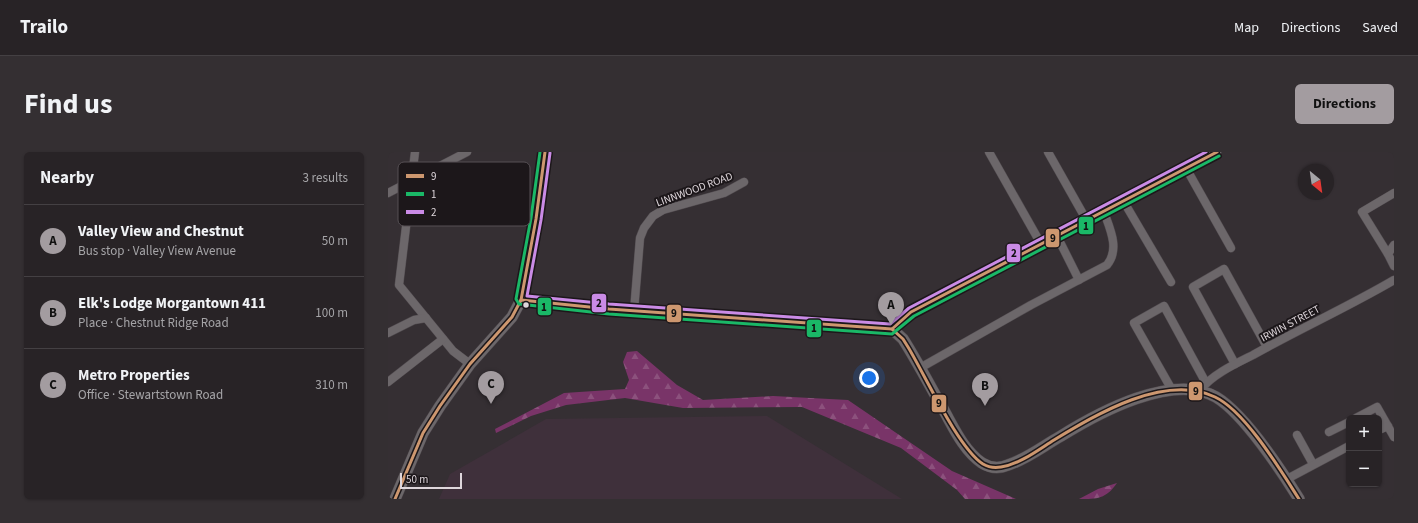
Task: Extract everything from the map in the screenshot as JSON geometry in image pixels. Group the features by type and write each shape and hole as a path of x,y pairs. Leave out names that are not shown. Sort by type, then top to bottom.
{"street":[{"path":"414,162 415,152"},
{"path":"448,162 467,152"},
{"path":"395,499 424,433 456,380 512,317 521,300 536,219 545,152"},
{"path":"989,152 1041,244"},
{"path":"1048,152 1087,221"},
{"path":"892,329 911,312 1124,202 1217,152"},
{"path":"1186,168 1231,248"},
{"name":"LINNWOOD ROAD","path":"634,311 640,238 644,228 653,216 664,210 724,193 744,182"},
{"path":"388,193 398,188"},
{"path":"1394,193 1362,212 1394,266"},
{"path":"1124,202 1171,282"},
{"path":"920,368 1107,265 1113,257 1114,249 1104,212"},
{"path":"406,226 399,285 453,351 470,364"},
{"path":"1057,236 1080,280"},
{"path":"1388,254 1394,245"},
{"path":"1235,364 1193,287 1224,269 1267,347"},
{"name":"IRWIN STREET","path":"1203,386 1235,364 1372,293 1394,280"},
{"path":"521,300 634,311 892,329 903,339 959,436 971,453 983,463 994,468 1007,466 1022,460 1083,423 1107,411 1130,402 1172,390 1203,386"},
{"path":"1172,390 1134,323 1164,306 1203,386 1230,408 1243,421 1287,479 1299,499"},
{"path":"388,333 414,320 426,318"},
{"path":"388,382 443,339"},
{"path":"1362,415 1377,407 1382,415"},
{"path":"1382,416 1394,437"},
{"path":"1329,432 1346,424"},
{"path":"1382,429 1388,426"},
{"path":"1297,435 1313,464"},
{"path":"1287,479 1346,448"}],"shaded area":[{"path":"767,416 902,499 439,499 450,474 546,419"}],"green space":[{"path":"637,351 677,385 703,400 773,396 848,400 952,471 1016,499 965,499 957,490 901,448 802,407 683,408 625,398 566,405 531,416 496,433 495,429 564,393 625,389 629,380 623,362 627,352"},
{"path":"1117,483 1109,492 1101,497 1079,499 1098,489"}],"transit line":[{"name":"1","path":"530,223 540,152"},
{"name":"9","path":"395,499 423,433 440,406 470,364 512,317 521,300 536,219 545,152"},
{"name":"2","path":"550,153 541,220 527,296 609,304 890,324 909,308 1206,152"},
{"name":"9","path":"892,329 911,312 1217,152"},
{"name":"1","path":"530,226 516,299 519,304 609,314 892,334 914,316 1219,156"},
{"name":"9","path":"521,300 609,309 892,329 903,339 908,347 942,410 963,443 973,456 983,464 992,467 1008,465 1022,460 1090,419 1132,400 1153,393 1175,390 1195,391 1215,397 1226,404 1238,415 1262,443 1299,499"}],"place":[{"name":"Valley View and Chestnut","path":"891,325"},
{"name":"Metro Properties","path":"491,404"},
{"name":"Elk's Lodge Morgantown 411","path":"985,406"}]}
